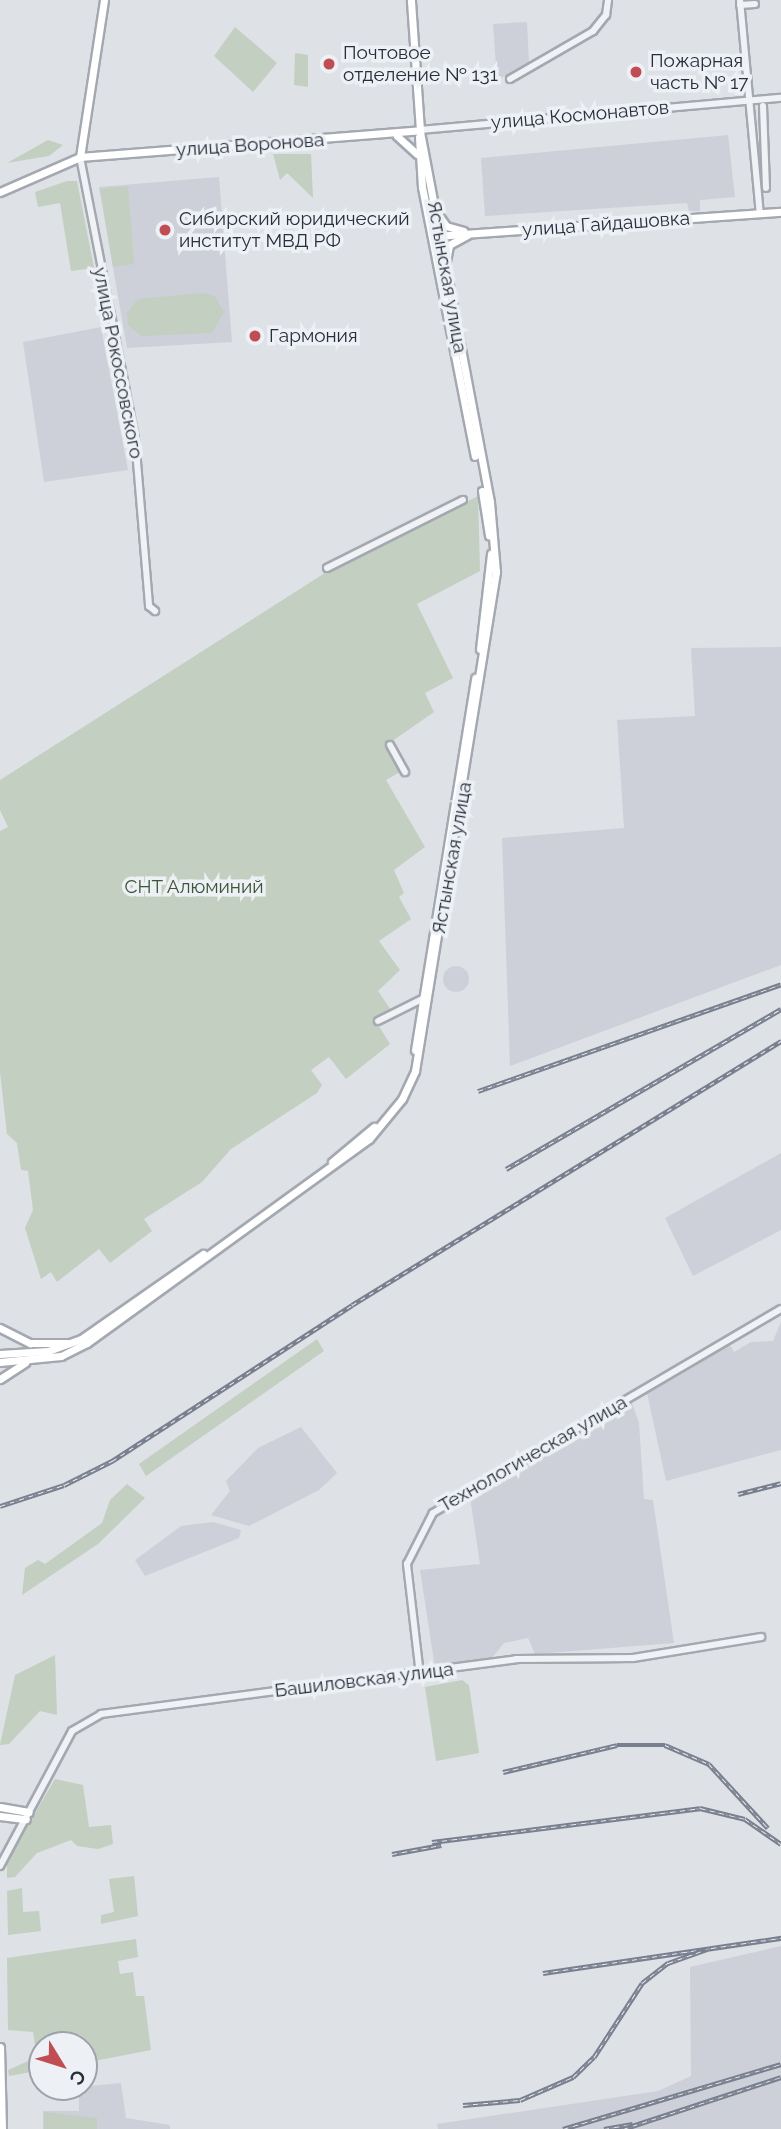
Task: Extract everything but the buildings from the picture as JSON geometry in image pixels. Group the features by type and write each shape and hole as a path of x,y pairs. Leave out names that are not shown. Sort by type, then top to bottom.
{"main road":[{"path":"80,157 104,0"},
{"name":"Ястынская улица","path":"0,1362 37,1360 87,1343 341,1162 390,1116 412,1077 496,572 489,502 446,279 434,237 434,207 420,130 411,0"},
{"name":"улица Воронова","path":"0,192 80,157 389,136 420,130"},
{"name":"Ястынская улица","path":"0,1354 48,1351 81,1339 307,1181 375,1127 405,1085 424,998 491,573 482,491 417,154 420,130"},
{"path":"389,136 405,139 417,154"},
{"path":"434,207 446,226 474,233"},
{"name":"улица Гайдашовка","path":"434,237 781,212"},
{"path":"446,279 447,248 474,233"},
{"path":"0,1328 36,1344 81,1339"},
{"path":"0,1379 10,1369 37,1360"},
{"path":"0,1807 28,1815"},
{"path":"0,1816 28,1815"},
{"path":"0,2047 2,2129"}],"street":[{"path":"510,79 593,32 606,15 608,0"},
{"path":"755,4 740,2 747,101 760,214"},
{"name":"улица Космонавтов","path":"420,130 781,98"},
{"path":"763,106 766,188"},
{"name":"улица Рокоссовского","path":"80,157 135,438 149,606 155,611"},
{"path":"327,569 463,500"},
{"path":"390,745 405,772"},
{"path":"378,1021 424,998"},
{"name":"Технологическая улица","path":"420,1675 407,1564 433,1513 781,1309"},
{"name":"Башиловская улица","path":"0,1866 72,1731 87,1718 420,1675 516,1659 633,1658 761,1637"}],"shaded area":[{"path":"527,22 529,62 497,80 493,24"},
{"path":"728,135 735,197 700,200 700,211 689,211 687,203 485,216 481,158"},
{"name":"Сибирский юридический институт МВД РФ","path":"219,177 232,342 127,348 99,187"},
{"path":"101,327 128,470 44,482 23,342"},
{"path":"781,647 781,965 510,1066 502,838 624,828 617,720 695,716 691,648"},
{"path":"456,966 465,970 469,979 465,988 456,992 447,988 443,979 447,970"},
{"path":"781,1153 781,1230 693,1276 665,1218"},
{"path":"781,1322 781,1450 666,1481 647,1393 730,1345 734,1352 751,1342 773,1341"},
{"path":"632,1403 639,1423 644,1499 653,1500 674,1643 535,1654 528,1638 504,1643 491,1659 435,1668 420,1570 480,1564 470,1497"},
{"path":"301,1427 337,1473 319,1490 249,1526 211,1515 230,1491 226,1481 258,1448"},
{"path":"213,1522 241,1530 239,1538 145,1576 135,1560 181,1526"},
{"path":"781,1946 781,2129 438,2129 437,2124 658,2091 691,2076 690,1967"},
{"path":"121,2083 126,2118 170,2125 170,2129 43,2129 43,2111 79,2111 79,2101 98,2101 98,2085"}],"green space":[{"path":"235,27 277,63 253,92 214,56"},
{"path":"295,53 308,55 308,87 294,85"},
{"path":"48,140 63,145 49,156 7,163"},
{"path":"273,154 311,154 313,198 287,173 280,180"},
{"path":"67,181 77,181 94,268 71,271 60,203 38,207 35,192"},
{"path":"128,186 134,264 113,267 100,189"},
{"path":"203,293 215,296 224,312 212,333 141,336 128,325 127,313 138,299"},
{"name":"СНТ Алюминий","path":"478,496 480,571 417,604 453,678 425,693 434,712 391,742 407,768 386,780 425,847 394,870 404,893 399,897 411,919 379,941 400,970 378,991 391,1010 375,1020 390,1044 346,1079 329,1057 311,1070 322,1085 317,1093 231,1149 202,1182 144,1219 152,1231 110,1263 99,1249 57,1282 51,1272 41,1279 25,1228 33,1210 28,1171 21,1170 17,1143 7,1134 0,1072 0,831 8,827 0,810 0,780 328,571"},
{"path":"317,1339 324,1351 146,1476 139,1464"},
{"path":"127,1484 145,1498 98,1544 22,1595 25,1568 38,1560 45,1564 102,1523 110,1500"},
{"path":"55,1655 57,1715 40,1711 9,1744 0,1745 15,1675"},
{"path":"462,1680 469,1685 479,1753 436,1761 425,1687"},
{"path":"55,1779 83,1785 89,1827 111,1825 113,1844 98,1849 77,1846 71,1840 37,1853 15,1877 7,1878 7,1861"},
{"path":"134,1876 138,1916 101,1924 101,1915 114,1912 109,1879"},
{"path":"22,1888 23,1912 39,1911 41,1931 8,1935 7,1891"},
{"path":"136,1939 138,1957 118,1961 120,1974 133,1972 136,1996 144,1996 151,2050 98,2060 98,2031 8,2030 7,1958"},
{"path":"28,2061 28,2073 9,2076 8,2070"},
{"path":"44,2112 97,2118 97,2129 44,2129"}],"railway":[{"path":"478,1091 781,984"},
{"path":"506,1169 781,1009"},
{"path":"0,1506 64,1485 112,1461 352,1305 781,1041"},
{"path":"738,1494 781,1483"},
{"path":"503,1772 617,1745 665,1745 709,1764 768,1828"},
{"path":"432,1842 700,1808 745,1819 781,1844"},
{"path":"392,1854 441,1845"},
{"path":"543,1973 781,1938"},
{"path":"463,2105 520,2100 573,2077 594,2057 642,1983 668,1963 707,1949"},
{"path":"563,2129 781,2064"},
{"path":"623,2129 781,2077"},
{"path":"604,2129 633,2124"}],"place":[{"name":"Почтовое отделение № 131","path":"329,64"},
{"name":"Пожарная часть № 17","path":"636,72"},
{"name":"Сибирский юридический институт МВД РФ","path":"165,230"},
{"name":"Гармония","path":"255,336"}]}
